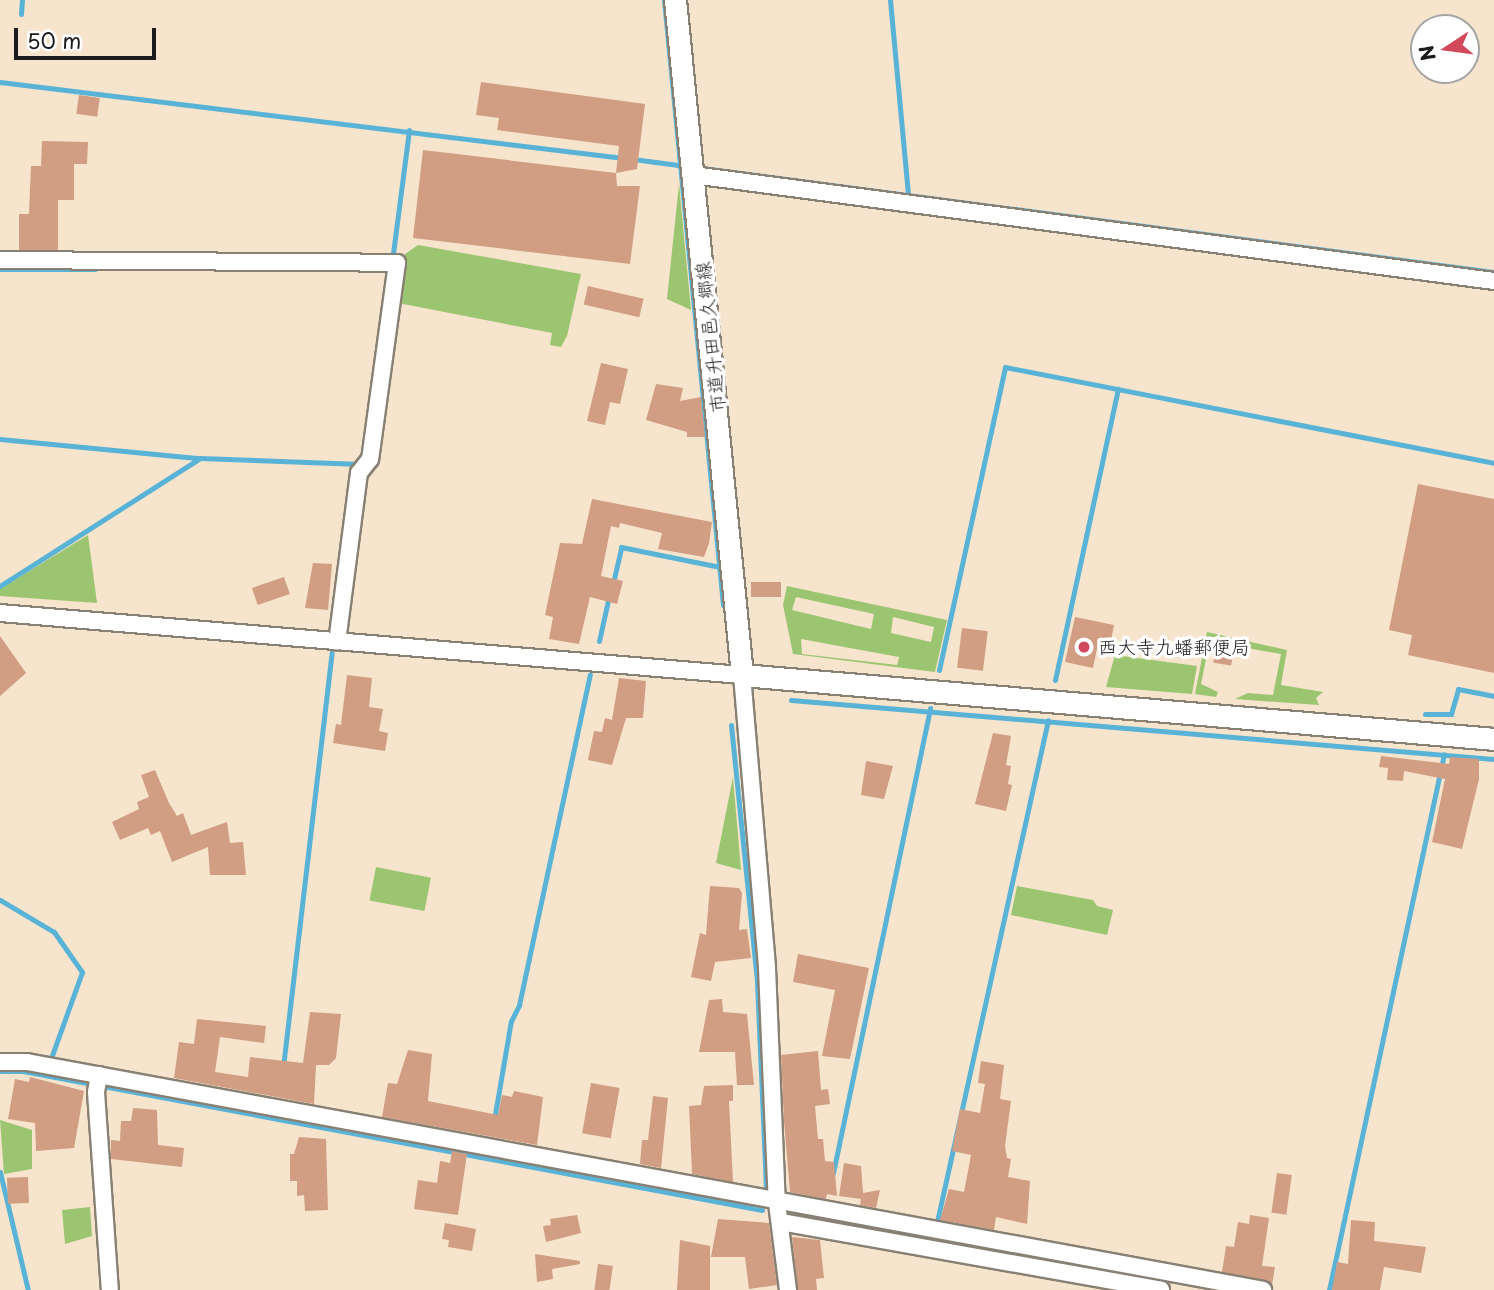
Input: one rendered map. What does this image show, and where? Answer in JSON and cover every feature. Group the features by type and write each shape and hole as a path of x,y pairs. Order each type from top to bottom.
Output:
{"street":[{"name":"市道升田邑久郷線","path":"675,0 743,675"},
{"path":"692,169 1494,281"},
{"path":"0,260 391,263 370,459 359,474 337,642"},
{"path":"0,613 1494,739"},
{"path":"743,675 767,968 777,1203 788,1290"},
{"path":"0,1062 97,1083 1263,1290"},
{"path":"97,1083 110,1290"},
{"path":"781,1222 1161,1290"}],"green space":[{"path":"679,184 691,310 667,299"},
{"path":"418,245 581,274 567,336 561,347 550,345 552,333 398,303 405,254"},
{"path":"88,535 97,603 0,596 0,589"},
{"path":"787,586 947,620 935,672 793,654 783,605","holes":["796,597 874,614 871,629 792,610","893,617 934,627 931,642 891,633","801,639 899,658 897,665 802,654"]},
{"path":"1207,632 1287,650 1281,685 1323,692 1316,698 1319,705 1235,699 1248,693 1273,695 1281,654 1214,642 1209,644 1201,684 1218,692 1216,697 1195,694"},
{"path":"1115,655 1197,666 1192,694 1106,687"},
{"path":"733,777 741,870 716,863"},
{"path":"376,867 431,878 424,911 370,900"},
{"path":"1017,886 1093,900 1097,906 1113,910 1107,935 1011,915"},
{"path":"0,1120 32,1130 32,1169 4,1174"},
{"path":"90,1207 92,1236 65,1244 62,1210"}],"building":[{"path":"481,82 645,104 637,169 616,173 619,146 497,130 499,118 476,115"},
{"path":"79,95 100,98 97,117 76,114"},
{"path":"42,141 88,142 87,164 74,164 74,200 58,200 58,250 19,250 19,214 29,214 31,166 41,166"},
{"path":"423,150 616,173 617,186 640,186 630,264 413,238"},
{"path":"588,286 644,299 639,317 584,305"},
{"path":"601,363 628,369 620,404 610,402 605,425 587,421"},
{"path":"656,384 683,388 680,401 701,397 705,437 687,437 687,432 646,420"},
{"path":"1418,484 1494,499 1494,673 1408,655 1412,635 1389,630"},
{"path":"592,499 712,522 709,543 704,557 658,549 662,533 620,523 619,528 611,526 601,576 623,581 617,604 590,597 579,644 549,639 553,617 545,615 560,543 582,544"},
{"path":"313,563 332,564 328,610 305,608"},
{"path":"284,577 290,594 258,605 252,588"},
{"path":"751,582 781,582 781,597 751,597"},
{"path":"1075,617 1114,625 1111,641 1099,639 1093,668 1065,662"},
{"path":"962,628 988,631 983,671 957,668"},
{"path":"0,636 26,673 0,696"},
{"path":"1216,646 1234,649 1231,666 1213,663"},
{"path":"347,675 372,678 369,707 383,709 379,731 388,733 385,751 333,743 336,724 341,725"},
{"path":"619,678 646,681 643,718 626,718 612,765 588,760 594,731 602,732 605,718 612,720"},
{"path":"993,733 1011,736 1006,765 1011,766 1008,784 1012,785 1006,811 975,804"},
{"path":"1381,756 1449,764 1450,757 1479,759 1479,779 1462,849 1432,842 1445,779 1404,771 1403,781 1387,780 1388,768 1379,767"},
{"path":"866,761 893,766 884,799 861,795"},
{"path":"155,770 169,803 177,816 183,813 191,835 227,822 230,843 243,842 246,875 210,875 208,847 172,862 160,831 151,835 148,828 120,840 112,822 139,809 137,802 149,797 141,775"},
{"path":"710,886 739,888 742,893 739,930 747,929 751,958 715,962 711,981 691,977 700,933 706,935"},
{"path":"798,954 869,968 850,1059 822,1056 835,990 793,982"},
{"path":"722,999 723,1012 747,1014 754,1085 737,1085 735,1052 699,1052 709,1000"},
{"path":"310,1012 341,1014 336,1058 329,1065 316,1065 314,1104 174,1078 179,1042 194,1044 197,1019 266,1026 264,1043 220,1037 215,1072 248,1077 250,1057 303,1063"},
{"path":"408,1050 432,1054 428,1101 498,1115 502,1095 512,1097 514,1091 543,1097 537,1145 382,1117 388,1083 397,1084"},
{"path":"818,1051 821,1090 828,1089 830,1104 815,1106 818,1139 823,1139 825,1161 834,1162 837,1196 827,1194 826,1199 790,1192 784,1121 781,1055"},
{"path":"981,1061 1004,1065 1000,1099 1011,1101 1005,1146 1007,1158 1011,1159 1008,1177 1030,1181 1027,1224 996,1217 994,1230 940,1220 949,1189 964,1192 971,1155 952,1151 960,1109 980,1113 985,1084 978,1083"},
{"path":"30,1077 84,1091 74,1148 36,1151 35,1123 8,1119 15,1079 29,1082"},
{"path":"591,1083 620,1088 611,1138 582,1133"},
{"path":"733,1085 733,1101 729,1101 733,1182 692,1174 689,1106 701,1105 704,1086"},
{"path":"653,1096 668,1098 661,1168 640,1164 642,1140 648,1140"},
{"path":"133,1108 157,1110 158,1145 184,1148 182,1167 111,1159 111,1140 120,1141 121,1121 131,1121"},
{"path":"299,1137 326,1139 328,1210 305,1211 304,1195 297,1196 297,1181 290,1181 290,1154 294,1154"},
{"path":"452,1151 467,1154 458,1215 414,1209 418,1180 437,1183 440,1161 450,1163"},
{"path":"844,1163 861,1166 863,1193 880,1190 876,1208 860,1205 861,1199 839,1196"},
{"path":"1277,1173 1292,1175 1286,1215 1271,1213"},
{"path":"28,1177 29,1203 8,1204 7,1178"},
{"path":"577,1215 581,1233 546,1242 543,1226 551,1225 550,1219"},
{"path":"1250,1215 1269,1218 1262,1266 1275,1267 1272,1285 1222,1272 1226,1246 1234,1247 1238,1222 1249,1224"},
{"path":"718,1219 769,1223 777,1285 749,1289 745,1257 711,1257"},
{"path":"1351,1220 1375,1222 1374,1241 1426,1247 1421,1273 1384,1267 1380,1290 1332,1290 1337,1262 1348,1264"},
{"path":"445,1223 476,1229 472,1251 448,1247 449,1240 442,1239"},
{"path":"792,1237 820,1240 824,1278 816,1279 817,1290 798,1290"},
{"path":"680,1240 710,1246 710,1290 677,1290"},
{"path":"535,1254 580,1261 580,1264 552,1269 553,1279 537,1282"},
{"path":"598,1264 613,1266 609,1290 594,1290"}],"waterway":[{"path":"21,14 22,0"},
{"path":"664,0 723,605"},
{"path":"890,0 908,195"},
{"path":"0,82 623,158"},
{"path":"392,261 409,130"},
{"path":"633,159 686,166"},
{"path":"695,167 1494,272"},
{"path":"0,269 95,269"},
{"path":"939,670 1005,367 1494,463"},
{"path":"1055,680 1118,389"},
{"path":"0,439 199,458"},
{"path":"0,586 200,458 361,464"},
{"path":"613,583 621,547 720,567"},
{"path":"599,641 609,596"},
{"path":"283,1067 332,653"},
{"path":"494,1120 511,1021 519,1005 590,675"},
{"path":"1425,714 1451,714 1458,689 1494,696"},
{"path":"791,700 1494,759"},
{"path":"833,1173 930,708"},
{"path":"936,1226 1048,720"},
{"path":"731,725 757,982 766,1189"},
{"path":"1329,1290 1444,754"},
{"path":"0,900 54,932 82,972 51,1058"},
{"path":"0,1071 23,1071 762,1210"},
{"path":"0,1172 28,1290"},
{"path":"795,1214 1161,1279"}],"place":[{"name":"西大寺九蟠郵便局","path":"1084,647"}]}
